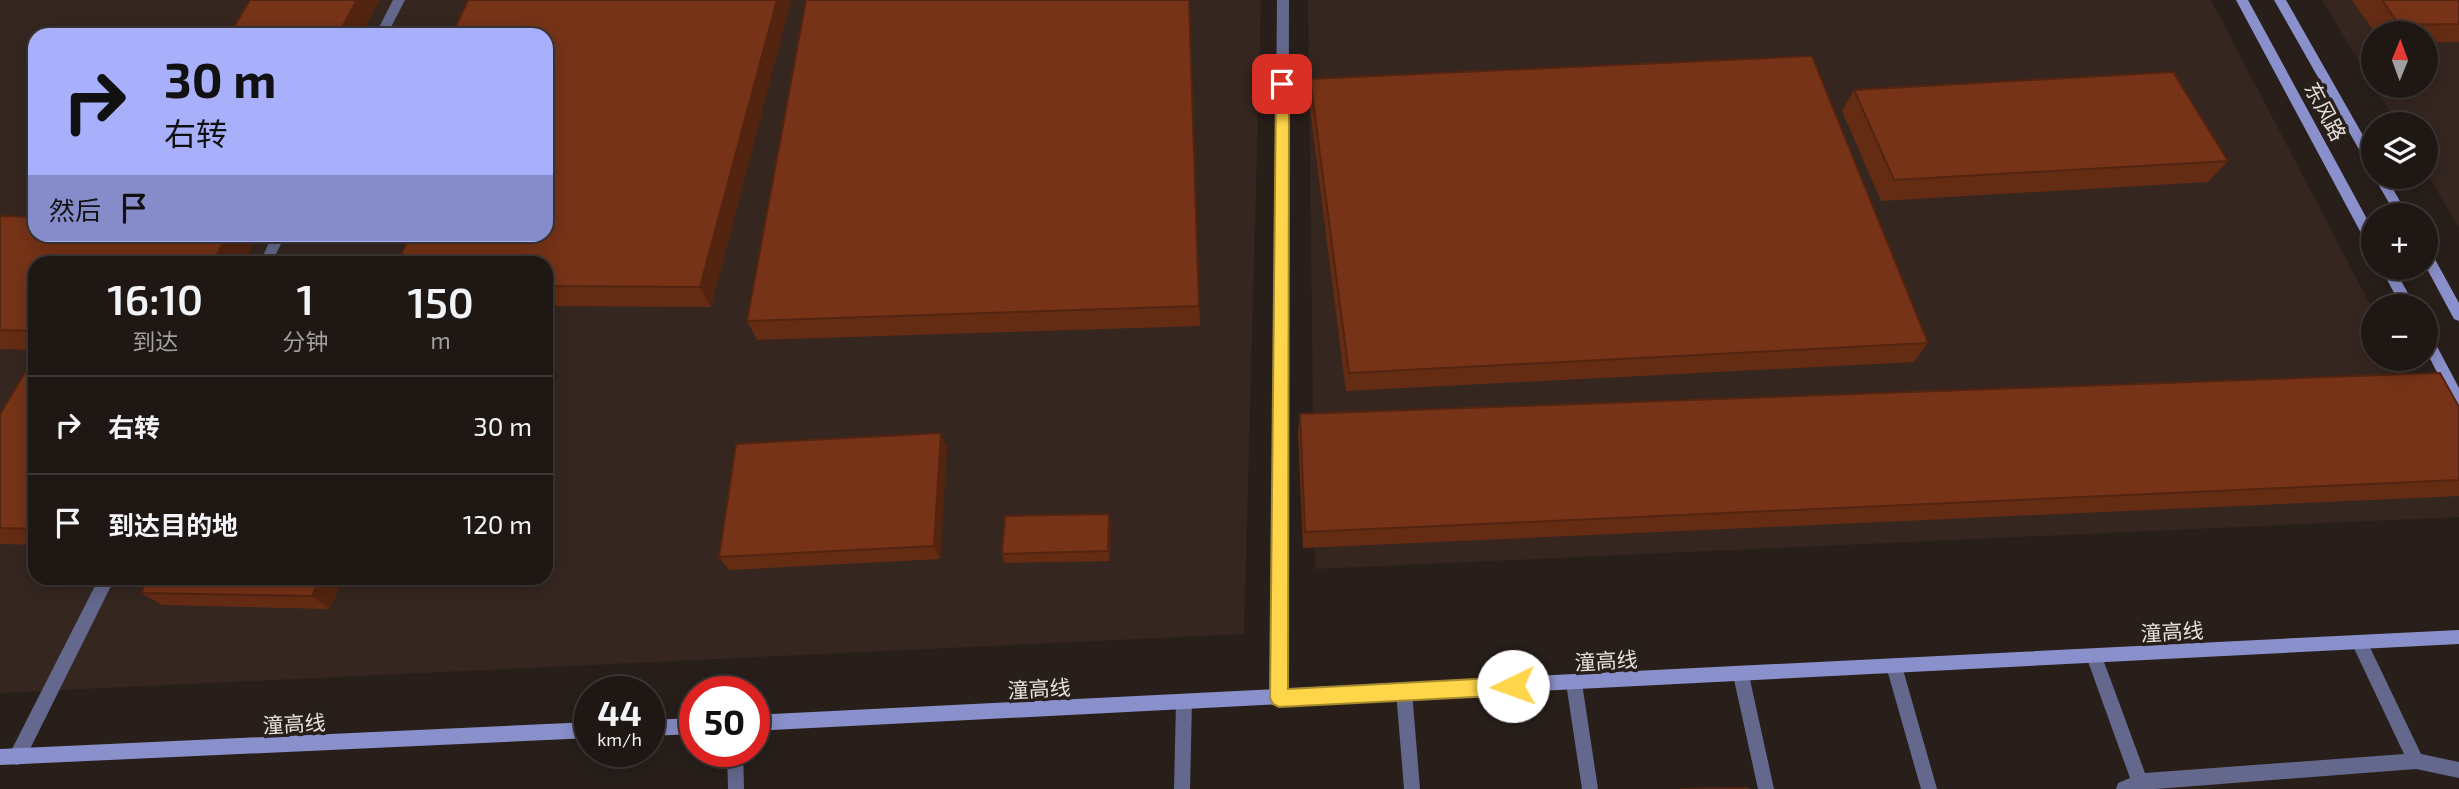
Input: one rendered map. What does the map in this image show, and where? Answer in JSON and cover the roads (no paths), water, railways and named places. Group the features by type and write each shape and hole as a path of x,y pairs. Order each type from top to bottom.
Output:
{"main road":[{"name":"东风路","path":"2242,0 2361,220"},
{"name":"东风路","path":"2280,0 2361,143"},
{"path":"2438,277 2459,315"},
{"path":"2438,362 2459,401"},
{"name":"潼高线","path":"770,722 2459,637"},
{"name":"潼高线","path":"8,757 574,731"}],"street":[{"path":"385,28 399,0"},
{"path":"1279,698 1283,0"},
{"path":"8,757 103,585"},
{"path":"2359,642 2416,761"},
{"path":"2094,656 2140,782"},
{"path":"1894,666 1929,789"},
{"path":"1741,675 1766,789"},
{"path":"1574,683 1590,789"},
{"path":"1404,691 1412,789"},
{"path":"1182,789 1184,702"},
{"path":"2124,789 2140,782 2416,761 2459,771"},
{"path":"735,767 736,789"}]}
